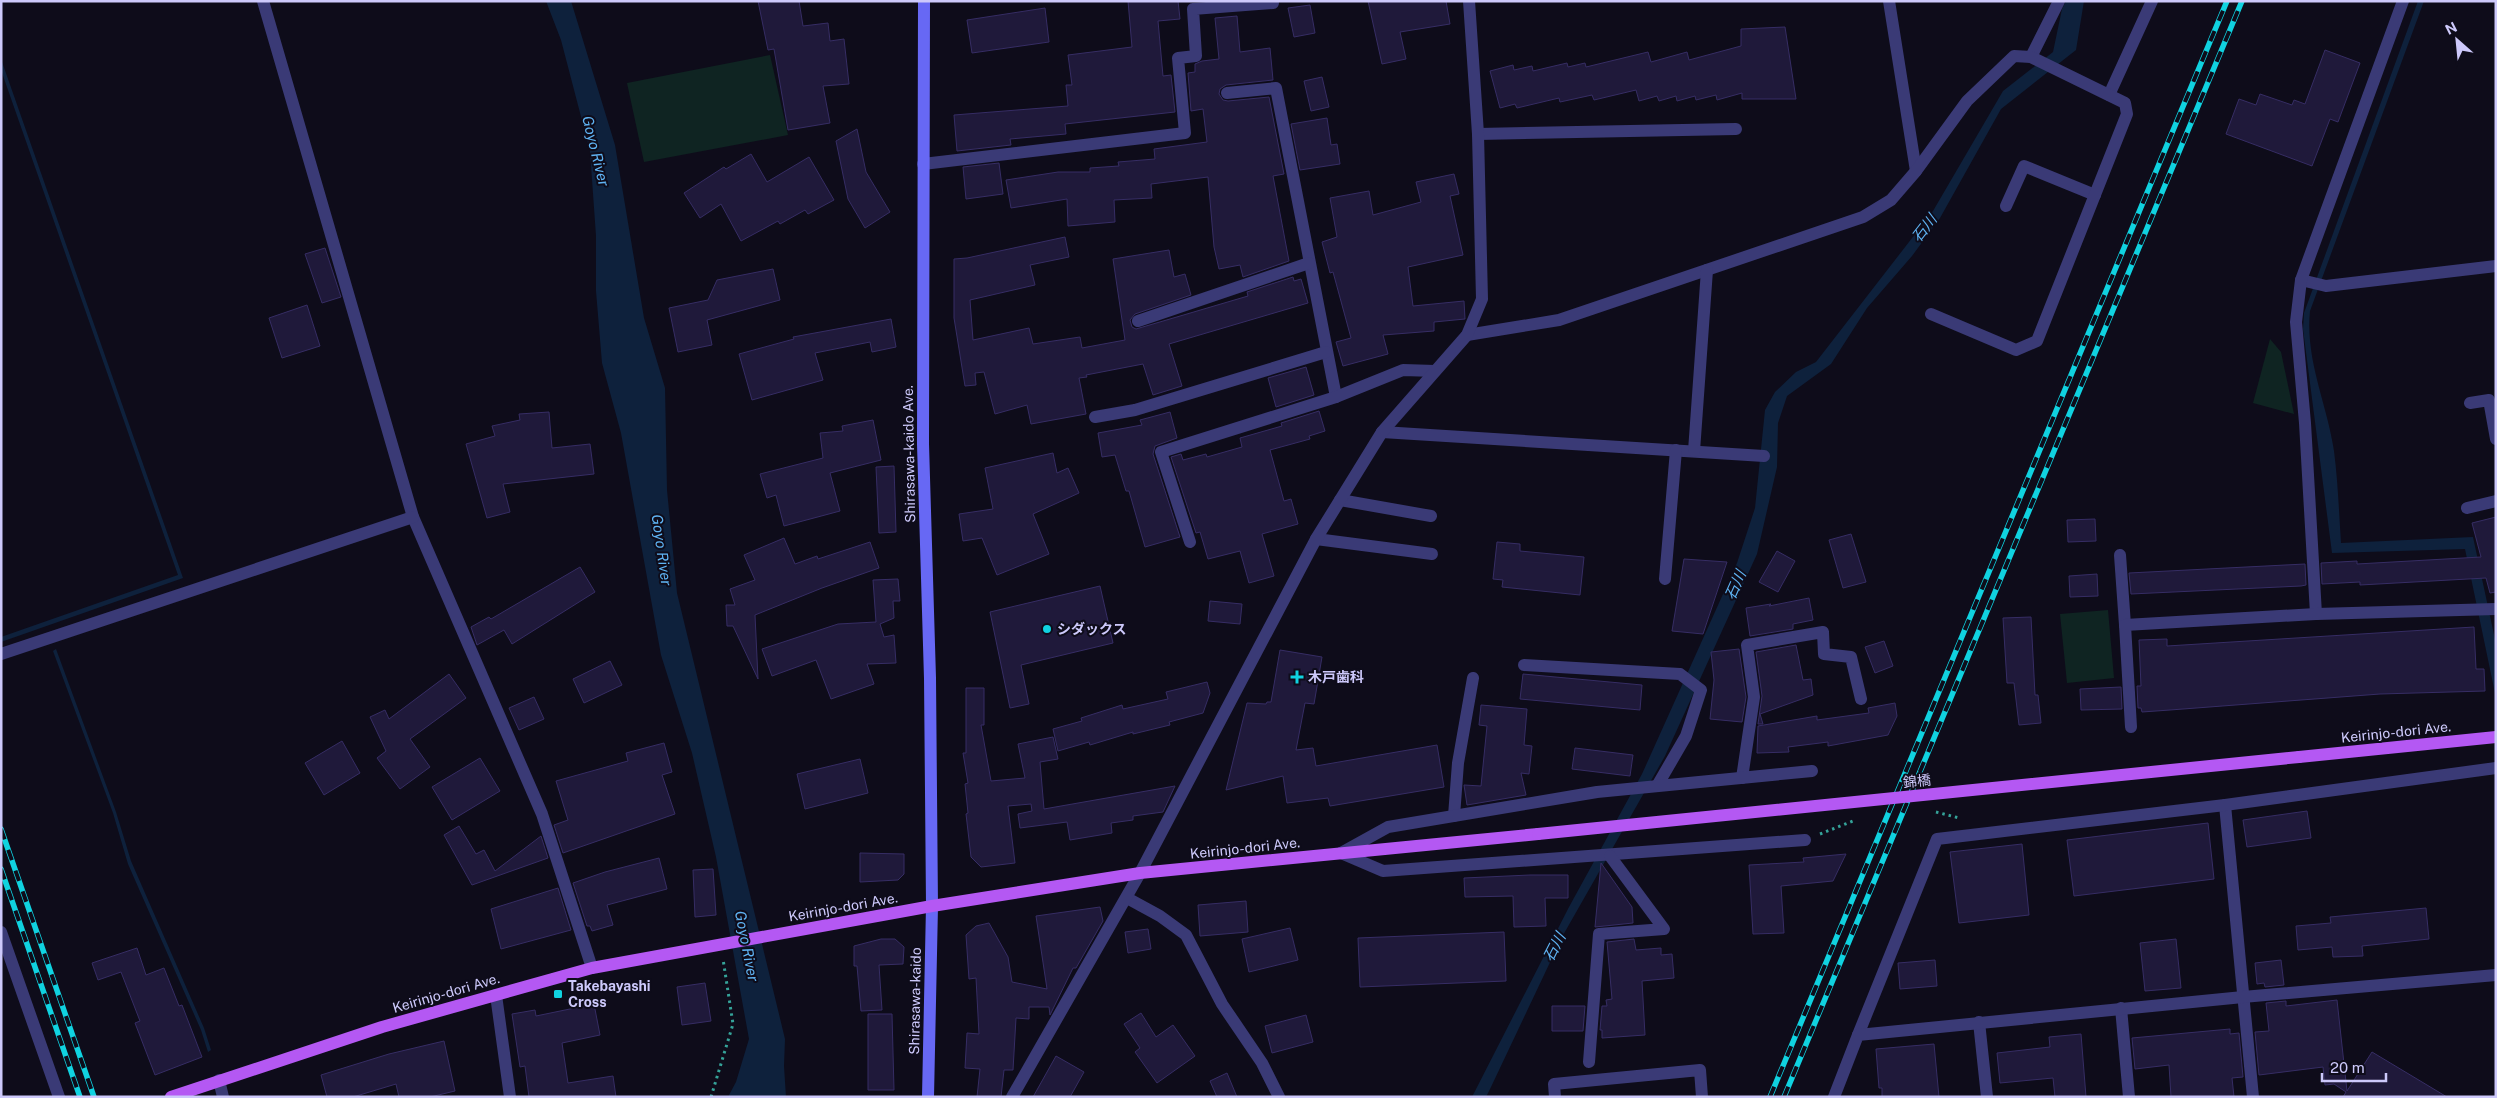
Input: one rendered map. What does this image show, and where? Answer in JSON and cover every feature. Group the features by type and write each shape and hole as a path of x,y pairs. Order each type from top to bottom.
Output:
{"main road":[{"name":"Shirasawa-kaido Ave.","path":"924,1 923,434 930,678 932,906"},
{"name":"Keirinjo-dori Ave.","path":"2299,757 2496,737"},
{"name":"錦橋","path":"1538,834 2299,757"},
{"name":"Keirinjo-dori Ave.","path":"171,1097 382,1027 592,968 932,906 1140,873 1538,834"},
{"name":"Shirasawa-kaido","path":"928,1097 932,906"}],"street":[{"path":"263,1 413,517 542,814 592,968"},
{"path":"1012,1097 1127,898 1316,539 1382,432 1467,334 1482,299 1478,134 1469,1"},
{"path":"1889,1 1916,171"},
{"path":"2031,58 2059,1"},
{"path":"2109,95 2152,1"},
{"path":"2316,614 2305,423 2296,322 2301,280 2403,1"},
{"path":"923,164 1185,133 1178,58 1196,56 1193,9 1273,2"},
{"path":"1467,334 1559,320 1863,217 1891,200 1916,171 1968,101 2014,56 2031,58 2125,102 2127,114 2037,341 2016,350 1931,314"},
{"path":"1227,93 1276,88 1336,398"},
{"path":"1478,134 1736,129"},
{"path":"2006,206 2024,166 2095,195"},
{"path":"1138,321 1309,263"},
{"path":"2301,280 2326,286 2496,266"},
{"path":"1694,451 1707,270"},
{"path":"1095,416 1135,410 1326,352"},
{"path":"1190,542 1161,452 1336,398 1403,370 1436,371"},
{"path":"2470,403 2489,400 2496,439"},
{"path":"1382,432 1764,456"},
{"path":"1665,578 1676,450"},
{"path":"1340,500 1431,516"},
{"path":"2467,508 2496,501"},
{"path":"1,654 413,517"},
{"path":"1316,539 1432,554"},
{"path":"2120,555 2132,727"},
{"path":"2125,625 2316,614 2496,608"},
{"path":"1742,778 1754,697 1747,645 1823,632 1824,654 1851,656 1860,699"},
{"path":"1524,665 1680,674 1701,690 1686,736 1657,786"},
{"path":"1454,816 1458,763 1472,678"},
{"path":"1834,1097 1937,839 2225,805 2496,768"},
{"path":"1341,854 1388,828 1454,816 1597,792 1812,771"},
{"path":"2225,805 2253,1097"},
{"path":"1341,854 1383,871 1610,856 1805,840"},
{"path":"1589,1062 1599,934 1664,929 1610,856"},
{"path":"1127,898 1160,916 1186,935 1222,1004 1262,1063 1279,1097"},
{"path":"1,932 59,1097"},
{"path":"1858,1035 2121,1008 2496,976"},
{"path":"496,995 510,1097"},
{"path":"2121,1008 2129,1097"},
{"path":"1979,1022 1987,1097"},
{"path":"1555,1097 1554,1084 1700,1070 1702,1097"},
{"path":"219,1080 223,1097"}],"path":[{"path":"1935,812 1968,820"},
{"path":"1805,840 1857,819"},
{"path":"711,1097 733,1024 721,944"}],"green space":[{"path":"770,55 788,135 644,162 627,83"},
{"path":"2270,339 2281,352 2294,414 2253,403"},
{"path":"2108,610 2114,678 2067,683 2060,614"}],"water":[{"name":"Goyo River","path":"546,1 571,1 615,145 644,318 665,388 667,490 677,593 785,1039 786,1097 728,1097 736,1082 749,1039 716,857 692,753 661,655 621,433 602,363 596,291 596,236 590,151 561,40"},
{"name":"石川","path":"2066,1 2084,1 2076,50 2001,109 1940,218 1912,256 1867,308 1831,364 1787,396 1778,423 1777,467 1757,554 1665,756 1562,937 1486,1097 1472,1097 1569,907 1642,774 1737,563 1755,508 1765,410 1775,392 1796,372 1816,362 1933,211 2003,91 2053,52 2062,9"},
{"path":"2418,1 2424,1 2310,311 2311,347 2334,451 2341,543 2473,537 2496,644 2496,698 2465,549 2332,553 2303,329 2304,313"},
{"path":"1,59 183,578 1,642 1,637 178,575 1,70"},
{"path":"56,649 116,812 131,861 204,1028 211,1050 208,1052 201,1030 128,864 113,813 53,651"}],"building":[{"path":"758,1 799,1 803,26 828,23 830,41 844,39 849,84 823,86 830,123 788,130 774,49 768,50"},
{"path":"1128,1 1178,1 1180,19 1158,21 1163,76 1171,75 1175,112 1065,124 1066,134 1010,139 1011,145 957,151 954,115 1068,106 1066,85 1072,85 1068,55 1132,47"},
{"path":"1368,1 1446,1 1450,24 1400,32 1406,59 1382,64"},
{"path":"1310,5 1315,33 1294,37 1288,8"},
{"path":"1045,8 1049,42 972,53 967,20"},
{"path":"1237,16 1240,52 1270,48 1273,80 1226,85 1220,89 1219,94 1223,100 1228,101 1269,97 1284,174 1273,176 1289,261 1243,277 1240,265 1219,269 1214,247 1208,177 1151,184 1152,198 1114,200 1115,222 1068,226 1067,199 1011,208 1006,180 1058,172 1090,172 1090,168 1119,166 1118,162 1155,159 1154,149 1207,142 1203,109 1191,111 1188,73 1195,72 1195,64 1202,61 1219,59 1215,18"},
{"path":"1785,27 1796,99 1742,99 1742,93 1717,100 1716,95 1696,100 1695,96 1677,101 1676,96 1659,101 1657,96 1639,101 1636,90 1594,100 1592,95 1560,102 1559,98 1517,108 1515,104 1500,108 1490,71 1513,65 1514,70 1532,66 1533,71 1567,63 1568,67 1585,63 1586,67 1648,52 1651,62 1687,52 1689,60 1741,46 1741,29"},
{"path":"2325,50 2360,63 2338,122 2330,119 2312,166 2226,134 2239,99 2256,105 2260,94 2292,105 2294,100 2305,104"},
{"path":"1322,77 1329,107 1311,111 1304,81"},
{"path":"1327,118 1331,145 1337,144 1340,164 1300,170 1291,124"},
{"path":"857,129 866,172 890,212 865,228 848,199 836,141"},
{"path":"751,154 767,182 809,157 834,200 808,214 805,210 780,224 778,221 741,241 721,204 700,218 684,193 724,167 726,169"},
{"path":"999,163 1003,194 966,199 963,167"},
{"path":"1454,174 1459,194 1450,196 1463,255 1408,267 1413,306 1464,301 1465,319 1434,322 1434,331 1383,335 1388,354 1343,366 1336,342 1351,338 1333,272 1330,273 1322,242 1337,237 1330,198 1369,191 1373,215 1421,202 1416,182"},
{"path":"1065,237 1069,257 1030,265 1035,285 970,300 973,340 1029,328 1033,344 1080,337 1082,348 1125,340 1113,259 1169,250 1174,277 1185,274 1191,295 1135,314 1130,320 1132,327 1136,329 1248,296 1247,292 1293,277 1294,281 1301,279 1308,303 1169,344 1182,386 1153,395 1143,364 1079,378 1086,414 1031,424 1027,405 995,414 984,372 975,373 976,385 965,386 954,318 954,259 967,258"},
{"path":"325,248 341,297 322,303 305,254"},
{"path":"773,269 780,300 707,320 712,345 678,352 669,308 708,300 717,280"},
{"path":"307,305 320,346 282,358 269,318"},
{"path":"891,319 896,347 872,352 870,342 815,353 823,380 752,400 739,354 794,339 793,337"},
{"path":"1306,367 1314,395 1276,407 1268,378"},
{"path":"1319,411 1325,431 1309,436 1310,439 1270,450 1284,501 1291,499 1298,524 1262,534 1274,576 1249,583 1240,551 1208,559 1200,532 1196,533 1171,457 1181,454 1183,460 1206,454 1207,457 1242,447 1240,438 1282,426 1281,423"},
{"path":"549,412 552,448 590,444 594,474 503,484 510,512 487,518 466,444 495,436 492,426 520,420 519,414"},
{"path":"1170,412 1177,438 1155,446 1153,454 1180,537 1145,547 1129,491 1126,491 1115,455 1102,457 1098,433 1142,425 1140,420"},
{"path":"873,420 881,460 830,473 840,511 784,526 776,495 767,498 760,474 823,458 820,433 843,431 842,426"},
{"path":"1053,453 1057,473 1068,468 1079,493 1033,514 1049,554 997,575 982,538 963,541 959,514 993,509 985,468"},
{"path":"894,466 896,532 879,533 876,467"},
{"path":"2496,517 2496,592 2490,593 2486,578 2360,585 2360,582 2322,584 2321,563 2357,561 2357,564 2481,557 2472,523"},
{"path":"2095,519 2096,541 2068,542 2067,520"},
{"path":"1851,534 1866,582 1843,588 1829,540"},
{"path":"784,538 795,564 817,556 818,559 870,542 879,568 822,588 755,615 758,679 733,626 727,626 726,605 735,605 730,589 755,580 744,555"},
{"path":"1497,542 1520,544 1520,551 1584,557 1580,595 1502,587 1503,580 1493,579"},
{"path":"1777,551 1795,561 1778,592 1759,582"},
{"path":"1684,559 1727,562 1703,634 1672,631"},
{"path":"2305,564 2306,585 2301,586 2131,594 2129,573"},
{"path":"580,567 595,592 512,644 504,630 477,645 471,627 489,617 491,619"},
{"path":"2097,574 2098,596 2070,597 2069,576"},
{"path":"898,579 900,601 893,601 894,618 880,624 884,637 894,635 896,663 867,664 874,684 831,699 816,660 772,676 762,649 838,624 876,622 873,580"},
{"name":"シダックス","path":"1100,586 1113,643 1021,665 1029,704 1010,708 990,612"},
{"path":"1809,598 1813,620 1793,624 1793,629 1750,636 1746,608 1771,604 1769,606"},
{"path":"1210,601 1242,604 1240,624 1208,621"},
{"path":"2031,617 2035,695 2038,695 2041,723 2019,725 2014,683 2007,683 2003,618"},
{"path":"2474,627 2476,669 2484,669 2485,691 2380,694 2142,712 2141,708 2138,708 2137,686 2141,686 2139,640 2167,639 2167,646"},
{"path":"1884,641 1893,666 1875,673 1865,647"},
{"path":"1796,645 1803,680 1811,679 1813,695 1760,714 1763,724 1758,724 1762,696 1756,652"},
{"path":"1739,649 1746,697 1742,722 1710,719 1714,680 1711,652"},
{"path":"1280,650 1322,657 1314,704 1305,703 1296,750 1313,748 1316,766 1437,745 1444,787 1330,806 1328,798 1287,803 1283,776 1226,790 1247,703 1266,704 1271,702"},
{"path":"610,661 622,685 584,703 573,679"},
{"path":"449,674 466,698 410,739 430,767 400,789 377,758 386,751 370,717 385,710 389,719"},
{"path":"1523,674 1642,685 1640,710 1520,699"},
{"path":"1207,682 1210,693 1203,713 1169,722 1170,725 1133,734 1133,732 1090,745 1089,742 1058,751 1053,729 1082,721 1081,718 1122,705 1123,709 1168,699 1166,692"},
{"path":"2121,687 2122,709 2081,710 2080,689"},
{"path":"966,688 984,688 984,725 981,725 991,781 1025,778 1018,744 1053,737 1058,759 1040,762 1044,809 1175,786 1163,812 1133,816 1133,820 1111,823 1112,833 1070,840 1067,822 1020,828 1018,814 1032,811 1031,804 1008,806 1015,863 981,867 971,857 966,814 968,813 965,784 968,783 963,753 966,753"},
{"path":"534,697 544,719 519,730 509,708"},
{"path":"1895,703 1897,716 1888,735 1828,746 1828,742 1788,747 1789,752 1757,753 1758,726 1817,716 1817,720 1869,713 1868,708"},
{"path":"1481,705 1527,709 1524,745 1532,746 1529,774 1521,773 1526,795 1467,805 1464,785 1481,786 1487,726 1479,725"},
{"path":"342,741 360,773 324,795 305,763"},
{"path":"664,743 672,772 662,775 675,814 563,853 554,825 568,820 556,781 628,761 626,753"},
{"path":"1575,748 1633,755 1630,776 1572,769"},
{"path":"480,758 500,791 452,820 432,787"},
{"path":"860,759 868,793 805,809 797,774"},
{"path":"2307,811 2311,838 2247,847 2243,820"},
{"path":"2208,823 2214,879 2074,896 2067,840"},
{"path":"459,826 476,854 484,850 495,871 541,836 548,858 472,885 444,835"},
{"path":"2022,844 2029,915 1959,923 1950,852"},
{"path":"860,853 904,854 904,874 898,880 860,882"},
{"path":"1846,854 1833,881 1781,886 1784,933 1753,934 1749,865 1804,862 1803,858"},
{"path":"659,858 667,889 607,905 613,925 592,931 590,926 587,926 573,883 605,872"},
{"path":"1601,863 1632,907 1633,923 1595,927"},
{"path":"713,869 716,915 695,917 693,870"},
{"path":"1568,875 1568,898 1545,898 1546,926 1514,927 1513,896 1465,897 1464,878"},
{"path":"558,888 571,930 501,949 491,909"},
{"path":"1246,901 1248,932 1200,936 1198,905"},
{"path":"1100,907 1103,921 1076,968 1073,968 1050,1015 1049,1007 1029,1007 1029,1019 1016,1018 1013,1070 1004,1070 1001,1097 977,1097 980,1069 965,1068 967,1033 979,1034 976,978 969,979 966,935 976,926 989,923 1008,957 1012,982 1047,989 1036,916"},
{"path":"2426,908 2429,939 2362,946 2363,956 2333,957 2332,947 2298,950 2296,926 2331,923 2330,917"},
{"path":"1290,928 1298,960 1249,972 1242,939"},
{"path":"1148,929 1151,949 1128,953 1125,932"},
{"path":"1504,932 1506,981 1360,987 1358,938"},
{"path":"881,939 895,939 904,947 903,964 879,965 882,1010 861,1011 857,966 854,966 854,946"},
{"path":"1634,939 1636,950 1661,948 1661,955 1672,954 1674,978 1642,981 1645,1035 1602,1038 1602,1030 1600,1030 1602,1006 1607,1006 1606,1000 1612,999 1607,942"},
{"path":"2176,939 2181,988 2145,991 2140,943"},
{"path":"137,948 146,975 164,968 179,1006 182,1005 202,1057 155,1075 135,1023 140,1021 121,972 98,980 92,963"},
{"path":"1935,960 1937,986 1900,989 1898,963"},
{"path":"2281,960 2284,985 2265,987 2264,983 2257,984 2255,963"},
{"path":"705,983 711,1021 682,1025 677,987"},
{"path":"2337,1000 2347,1091 2372,1052 2447,1097 2343,1097 2346,1092 2334,1084 2325,1085 2323,1067 2259,1075 2255,1032 2269,1031 2266,1003 2286,1001 2286,1006"},
{"path":"594,1004 600,1035 562,1043 568,1083 613,1076 616,1097 529,1097 525,1066 520,1067 512,1014 535,1010 536,1016"},
{"path":"1552,1006 1585,1006 1583,1031 1552,1031"},
{"path":"1141,1013 1156,1037 1173,1025 1195,1056 1157,1083 1135,1052 1140,1048 1124,1024"},
{"path":"868,1014 892,1014 894,1090 868,1090"},
{"path":"1306,1015 1313,1042 1272,1053 1265,1026"},
{"path":"2230,1029 2230,1034 2239,1033 2243,1077 2232,1078 2234,1097 2171,1097 2169,1065 2135,1069 2132,1038"},
{"path":"2081,1034 2086,1097 2055,1097 2053,1078 2000,1083 1997,1053 2050,1047 2049,1037"},
{"path":"444,1041 455,1091 430,1097 399,1097 396,1084 353,1097 327,1097 321,1075 389,1054"},
{"path":"1934,1044 1939,1097 1882,1097 1882,1088 1879,1088 1876,1049"},
{"path":"1056,1056 1084,1072 1070,1097 1033,1097"},
{"path":"1227,1073 1237,1097 1217,1097 1210,1081"}],"railway":[{"path":"1770,1097 2227,1"},
{"path":"1784,1097 2242,1"},
{"path":"1,829 94,1097"},
{"path":"1,869 80,1097"}],"place":[{"name":"シダックス","path":"1047,629"},
{"name":"木戸歯科","path":"1297,677"},
{"name":"Takebayashi Cross","path":"558,994"}]}
